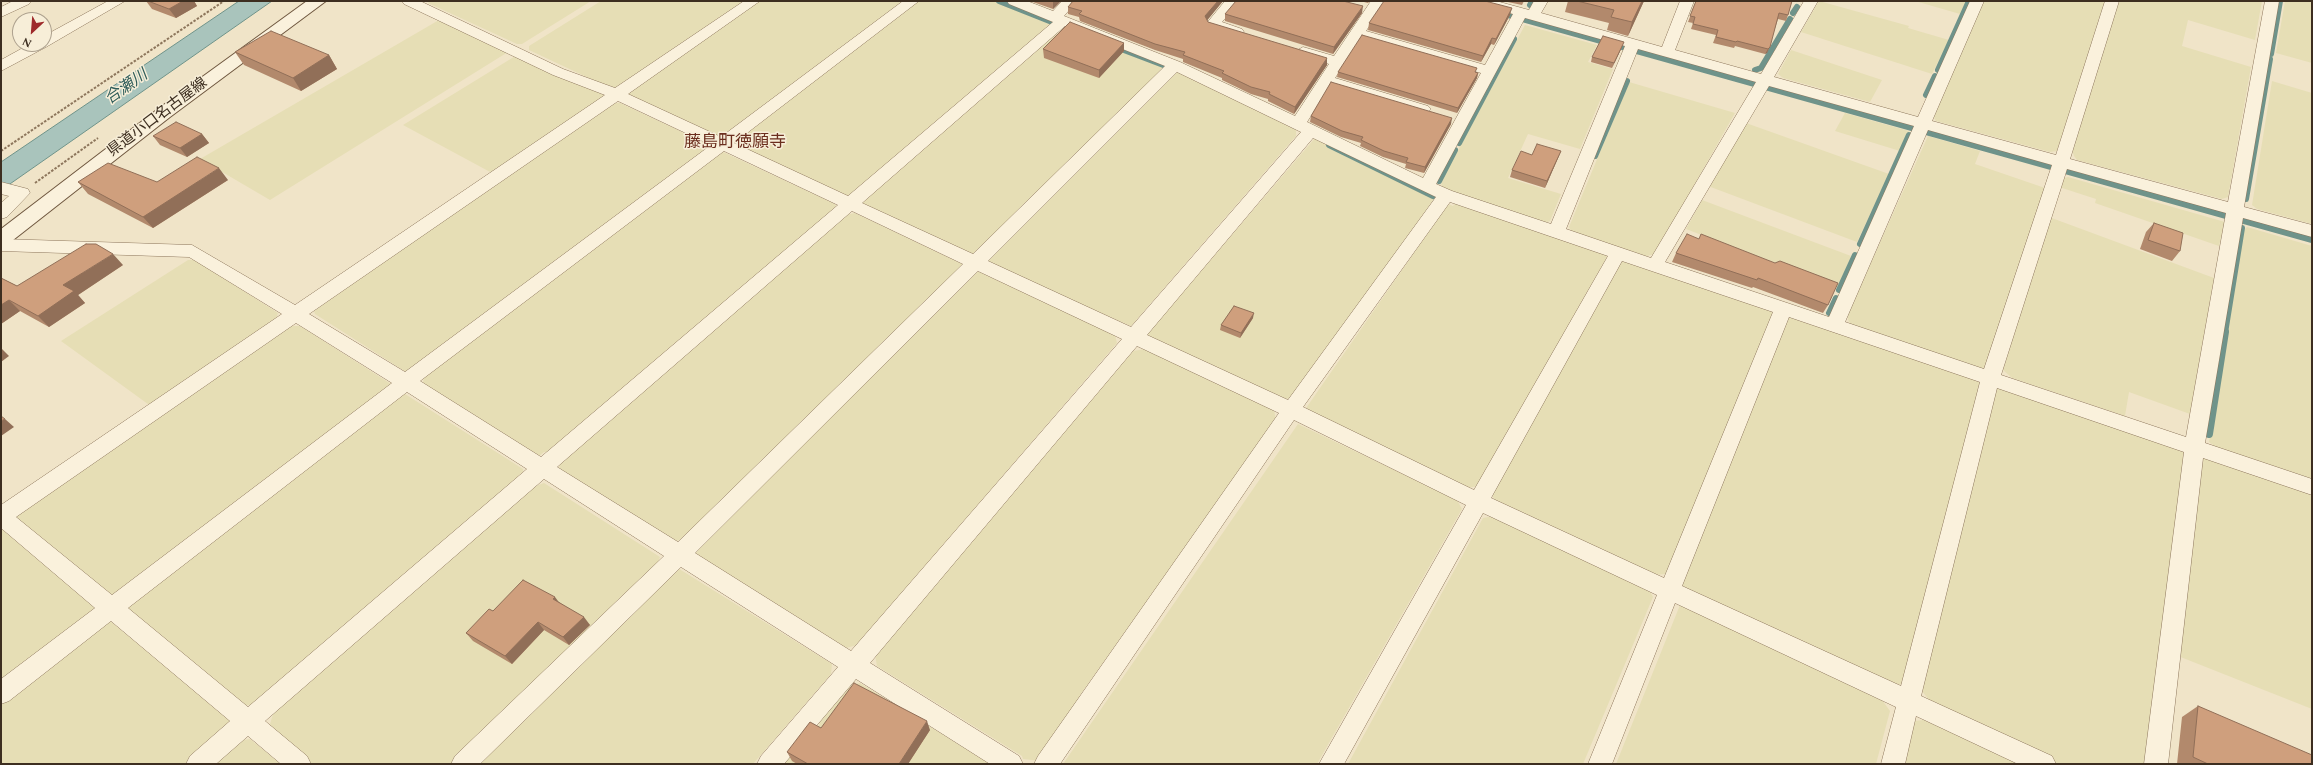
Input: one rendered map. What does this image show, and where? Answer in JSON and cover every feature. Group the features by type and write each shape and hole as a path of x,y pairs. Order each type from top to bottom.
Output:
{"main road":[{"name":"県道小口名古屋線","path":"1,239 164,113 318,1"}],"street":[{"path":"1,13 24,1"},
{"path":"52,38 118,1"},
{"path":"409,1 558,72 616,94 1132,337 1291,410 1478,502 1671,590 2044,764"},
{"path":"299,764 1,516 753,1"},
{"path":"1,692 112,609 406,382 720,144 912,1"},
{"path":"1014,1 1175,65 1446,195 2312,487"},
{"path":"198,764 848,204 1060,18 1070,1"},
{"path":"1233,1 1213,24 1250,36"},
{"path":"1480,1 1523,16 1631,48 1667,53 1762,84 2060,167 2234,215 2312,231"},
{"path":"1427,186 1490,71 1523,16 1540,1"},
{"path":"1667,53 1687,1"},
{"path":"1655,265 1812,1"},
{"path":"1834,326 1977,1"},
{"path":"1893,764 1983,401 2060,167 2112,1"},
{"path":"2156,764 2194,447 2272,1"},
{"path":"769,764 855,666 1132,337 1304,126 1326,80 1358,33 1370,6"},
{"path":"1358,33 1490,71"},
{"path":"1287,46 1338,62"},
{"path":"1556,232 1631,48"},
{"path":"1,66 26,52"},
{"path":"463,764 679,555 1175,65"},
{"path":"1326,80 1462,121"},
{"path":"1,213 22,193 9,190"},
{"path":"1046,764 1291,410 1446,195"},
{"path":"1,246 192,251 296,313 541,469 1011,764"},
{"path":"1331,764 1618,253"},
{"path":"1600,764 1783,308"}],"path":[{"path":"1,151 224,1"}],"shaded area":[{"path":"430,1 591,1 522,44 517,44 428,3"},
{"path":"601,1 746,1 618,88 610,88 529,50 529,46"},
{"path":"760,1 906,1 725,138 717,138 628,96 630,90"},
{"path":"916,1 1003,1 1054,20 1052,24 853,195 842,197 732,145"},
{"path":"1819,1 1909,26 1908,28 1949,40 1932,74 1801,32"},
{"path":"1915,1 1966,1 1960,14"},
{"path":"1984,1 2106,1 2057,151 2050,152 1936,121 1933,116"},
{"path":"2118,1 2262,1 2255,40 2188,20 2182,46 2251,67 2228,197 2222,199 2077,160 2074,156 2072,150"},
{"path":"2285,1 2312,1 2312,63 2276,53"},
{"path":"439,20 508,52 270,200 200,159"},
{"path":"1525,25 1597,45 1588,62 1613,69 1580,149 1528,134 1508,178 1561,194 1550,221 1544,223 1442,188 1441,182"},
{"path":"1067,26 1167,65 974,255 862,203 1031,54"},
{"path":"1791,50 1882,80 1870,102 1783,78 1778,74"},
{"path":"517,55 604,94 603,97 492,173 403,125"},
{"path":"1177,70 1296,129 1296,136 1131,326 986,264 985,259"},
{"path":"2272,81 2312,93 2312,224 2257,209 2252,205"},
{"path":"1629,82 1735,113 1655,254 1643,257 1572,233 1569,227"},
{"path":"611,103 620,103 708,144 709,149 406,372 315,314 314,311"},
{"path":"1845,113 1909,131 1900,151 1835,131"},
{"path":"1746,123 1889,174 1857,242 1708,186"},
{"path":"1928,136 1980,151 1975,164 2045,188 1990,365 1984,368 1978,368 1852,327 1847,316"},
{"path":"1315,138 1434,194 1431,198 1434,199 1294,397 1281,400 1149,339 1148,333"},
{"path":"721,151 835,204 836,207 550,452 544,452 539,456 423,383 424,376"},
{"path":"2068,177 2225,222 2219,246 2095,203 2096,199 2059,187 2061,179"},
{"path":"1702,200 1851,256 1838,287 1686,229"},
{"path":"1456,202 1605,253 1607,257 1478,486 1467,488 1304,411 1448,204 1453,206"},
{"path":"855,213 962,264 962,269 687,539 675,541 559,469 560,462 845,215"},
{"path":"2049,217 2214,278 2190,414 2129,392 2125,416 2012,378 2003,370"},
{"path":"2247,227 2312,246 2312,479 2217,448 2209,442 2244,230"},
{"path":"188,260 195,260 278,313 276,319 152,407 61,341"},
{"path":"1624,260 1773,310 1775,316 1666,574 1654,575 1495,501 1491,492 1618,263"},
{"path":"977,271 1115,335 1117,343 857,645 846,648 694,553"},
{"path":"1789,315 1978,379 1981,386 1902,684 1892,686 1685,589 1682,583"},
{"path":"288,326 300,326 391,384 122,593 108,596 16,520 17,514"},
{"path":"1145,349 1274,410 1276,420 1080,695 1085,699 1041,761 1023,759 1022,756 877,666 875,655 1133,351"},
{"path":"1999,387 2178,446 2184,453 2149,764 2058,764 1933,705 1922,691 1995,389"},
{"path":"403,394 523,469 523,472 518,476 519,479 256,704 243,706 125,609"},
{"path":"1298,424 1457,500 1462,509 1317,764 1063,764"},
{"path":"2200,453 2312,491 2312,709 2178,656"},
{"path":"544,483 660,557 656,567 454,764 312,764 269,728 274,710 530,488"},
{"path":"1493,516 1649,589 1653,597 1583,764 1348,764 1483,518"},
{"path":"1,528 96,608 1,684"},
{"path":"676,567 832,664 831,674 753,764 471,764"},
{"path":"1680,605 1882,700 1890,711 1876,764 1616,764"},
{"path":"109,620 231,721 228,728 186,764 1,764 1,698"},
{"path":"860,683 990,764 782,764 789,756 792,757 820,724 817,722 848,686"},
{"path":"1933,719 2028,764 1902,764 1914,721"},
{"path":"250,739 281,764 211,764 239,741"}],"water":[{"name":"合瀬川","path":"239,1 272,1 7,186 1,185 1,162"}],"building":[{"path":"148,1 183,1 169,9"},
{"path":"1073,1 1218,1 1205,16 1208,22 1327,58 1295,107 1269,94 1270,92 1251,87 1222,73 1224,71 1183,55 1185,52 1155,44 1079,14 1082,11 1068,7"},
{"path":"1236,1 1343,1 1363,6 1334,47 1225,14"},
{"path":"1384,1 1485,1 1512,8 1496,39 1492,38 1483,56 1369,23"},
{"path":"1577,1 1642,1 1632,22 1611,17 1614,10"},
{"path":"1696,1 1792,1 1788,15 1779,13 1770,47 1768,49 1716,37 1718,30 1693,24 1695,17 1690,16"},
{"path":"1070,22 1124,43 1099,70 1043,49"},
{"path":"271,31 329,55 293,78 235,52"},
{"path":"1362,35 1477,68 1475,72 1478,73 1458,108 1338,72"},
{"path":"1603,36 1624,42 1614,63 1592,57"},
{"path":"1331,82 1452,118 1425,167 1406,162 1408,158 1384,151 1361,140 1363,137 1342,131 1311,116"},
{"path":"176,122 202,134 180,148 153,136"},
{"path":"1537,144 1561,151 1547,181 1512,170 1521,151 1532,155"},
{"path":"197,157 219,168 143,217 78,182 108,163 157,182"},
{"path":"2154,223 2183,233 2180,251 2148,240"},
{"path":"1687,234 1699,239 1701,234 1775,263 1780,261 1838,283 1828,305 1758,278 1757,280 1676,253"},
{"path":"86,244 96,244 113,254 63,285 74,291 38,316 9,300 1,305 1,278 17,286"},
{"path":"1234,306 1254,313 1241,333 1221,325"},
{"path":"523,580 555,597 553,599 584,617 563,637 538,622 505,656 466,633 489,609 493,611"},
{"path":"854,683 927,721 899,764 808,764 787,752 810,722 821,728"},
{"path":"2198,706 2312,755 2312,764 2208,764 2193,757"}],"waterway":[{"path":"999,1 1052,22"},
{"path":"1530,5 1532,1"},
{"path":"1938,70 1969,1"},
{"path":"2271,54 2280,1"},
{"path":"1793,13 1797,7"},
{"path":"1501,13 2312,240"},
{"path":"1755,70 1761,68 1790,19"},
{"path":"1459,143 1514,39"},
{"path":"1116,47 1166,66"},
{"path":"2246,199 2270,59"},
{"path":"1926,95 1935,76"},
{"path":"1595,156 1627,81"},
{"path":"1860,244 1909,135"},
{"path":"1329,145 1433,196"},
{"path":"1439,181 1455,150"},
{"path":"2225,333 2242,228"},
{"path":"1839,290 1855,255"},
{"path":"1829,313 1836,298"},
{"path":"2209,434 2225,332"}],"district":[{"name":"藤島町徳願寺","path":"735,144"}]}
